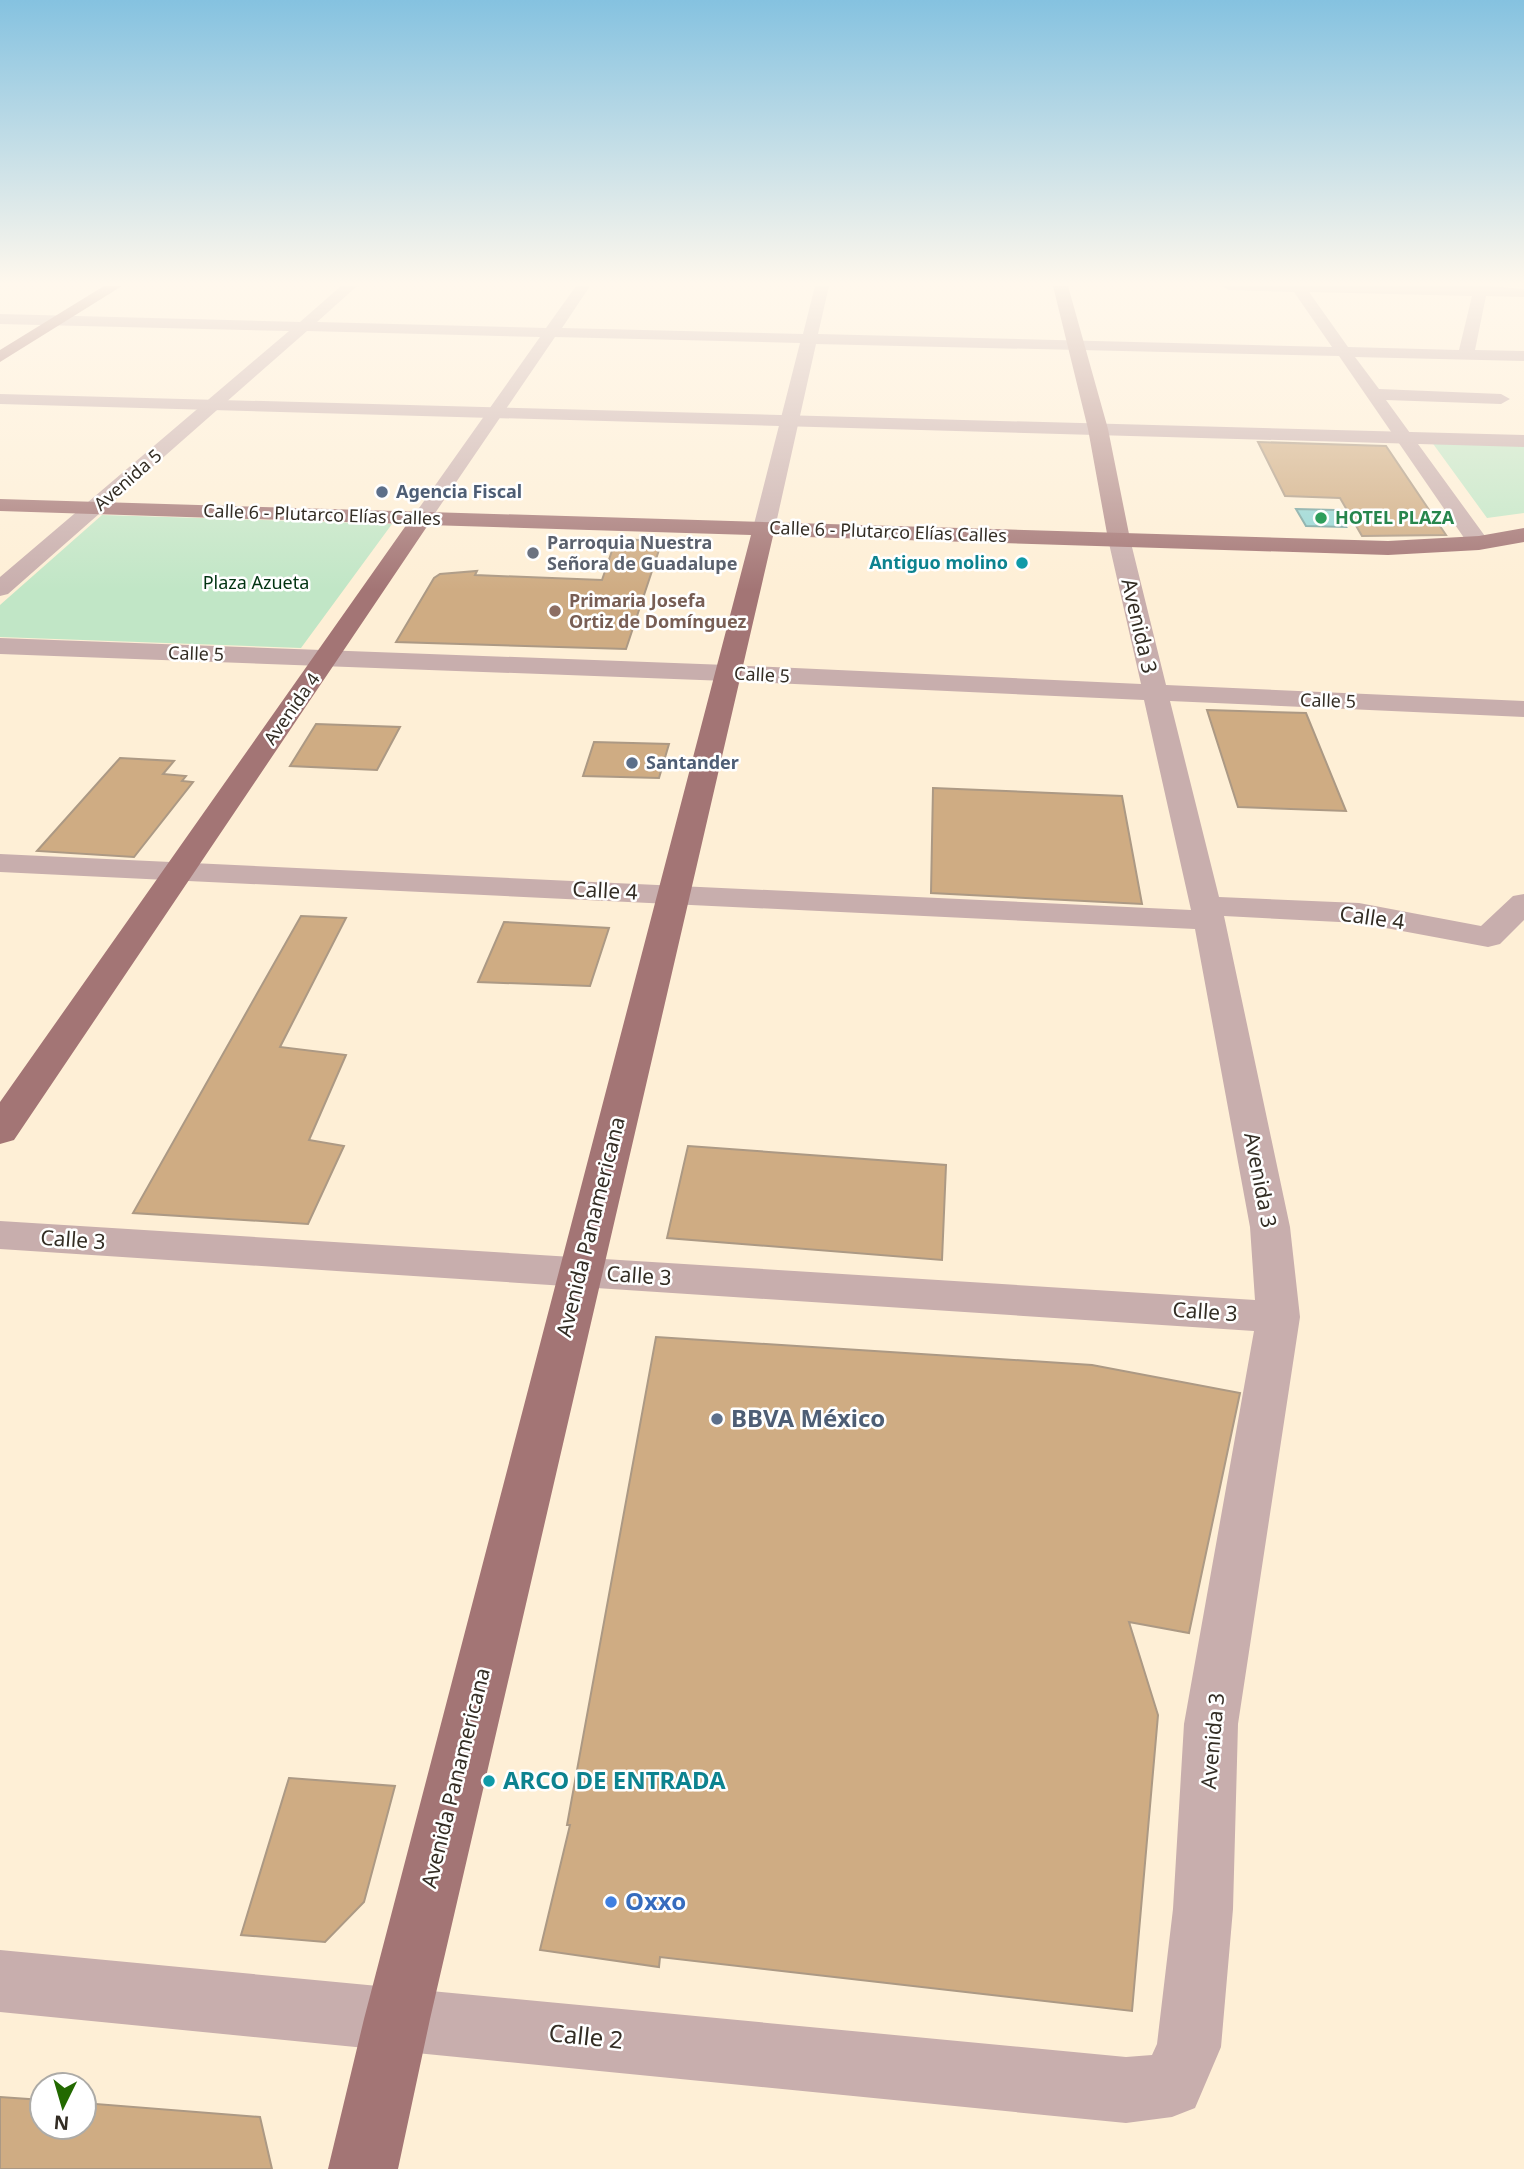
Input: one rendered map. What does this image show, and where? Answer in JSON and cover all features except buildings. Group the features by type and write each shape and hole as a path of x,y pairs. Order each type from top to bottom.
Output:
{"main road":[{"name":"Avenida 3","path":"1087,387 1098,429 1119,539"},
{"name":"Calle 6 - Plutarco Elías Calles","path":"0,505 1388,548 1479,544 1524,535"},
{"name":"Avenida 4","path":"0,1131 422,518"},
{"name":"Avenida Panamericana","path":"362,2169 764,528"}],"street":[{"name":"Avenida 5","path":"0,589 234,387"},
{"name":"Avenida 4","path":"422,518 512,387"},
{"name":"Avenida Panamericana","path":"764,528 799,387"},
{"path":"1368,387 1479,544"},
{"path":"1373,394 1501,399"},
{"path":"0,399 1524,441"},
{"name":"Avenida 3","path":"1119,539 1208,913 1270,1227 1278,1317 1211,1724 1203,1909 1189,2047 1172,2085"},
{"name":"Calle 5","path":"0,646 727,673 1154,695 1524,709"},
{"name":"Calle 4","path":"0,863 673,894 1208,913 1359,914 1488,937 1524,903"},
{"name":"Calle 3","path":"0,1235 1278,1317"},
{"name":"Calle 2","path":"0,1980 1126,2090 1172,2085"}],"green space":[{"path":"1431,441 1524,445 1524,513 1487,518"},
{"name":"Plaza Azueta","path":"102,515 392,524 301,648 0,637 0,605"}],"water":[{"name":"HOTEL PLAZA","path":"1296,509 1335,510 1346,527 1306,526"}],"place":[{"name":"Agencia Fiscal","path":"382,492"},
{"name":"HOTEL PLAZA","path":"1321,518"},
{"name":"Parroquia Nuestra Señora de Guadalupe","path":"533,553"},
{"name":"Antiguo molino","path":"1022,563"},
{"name":"Primaria Josefa Ortiz de Domínguez","path":"555,611"},
{"name":"Santander","path":"632,763"},
{"name":"BBVA México","path":"717,1419"},
{"name":"ARCO DE ENTRADA","path":"489,1781"},
{"name":"Oxxo","path":"611,1902"}]}
